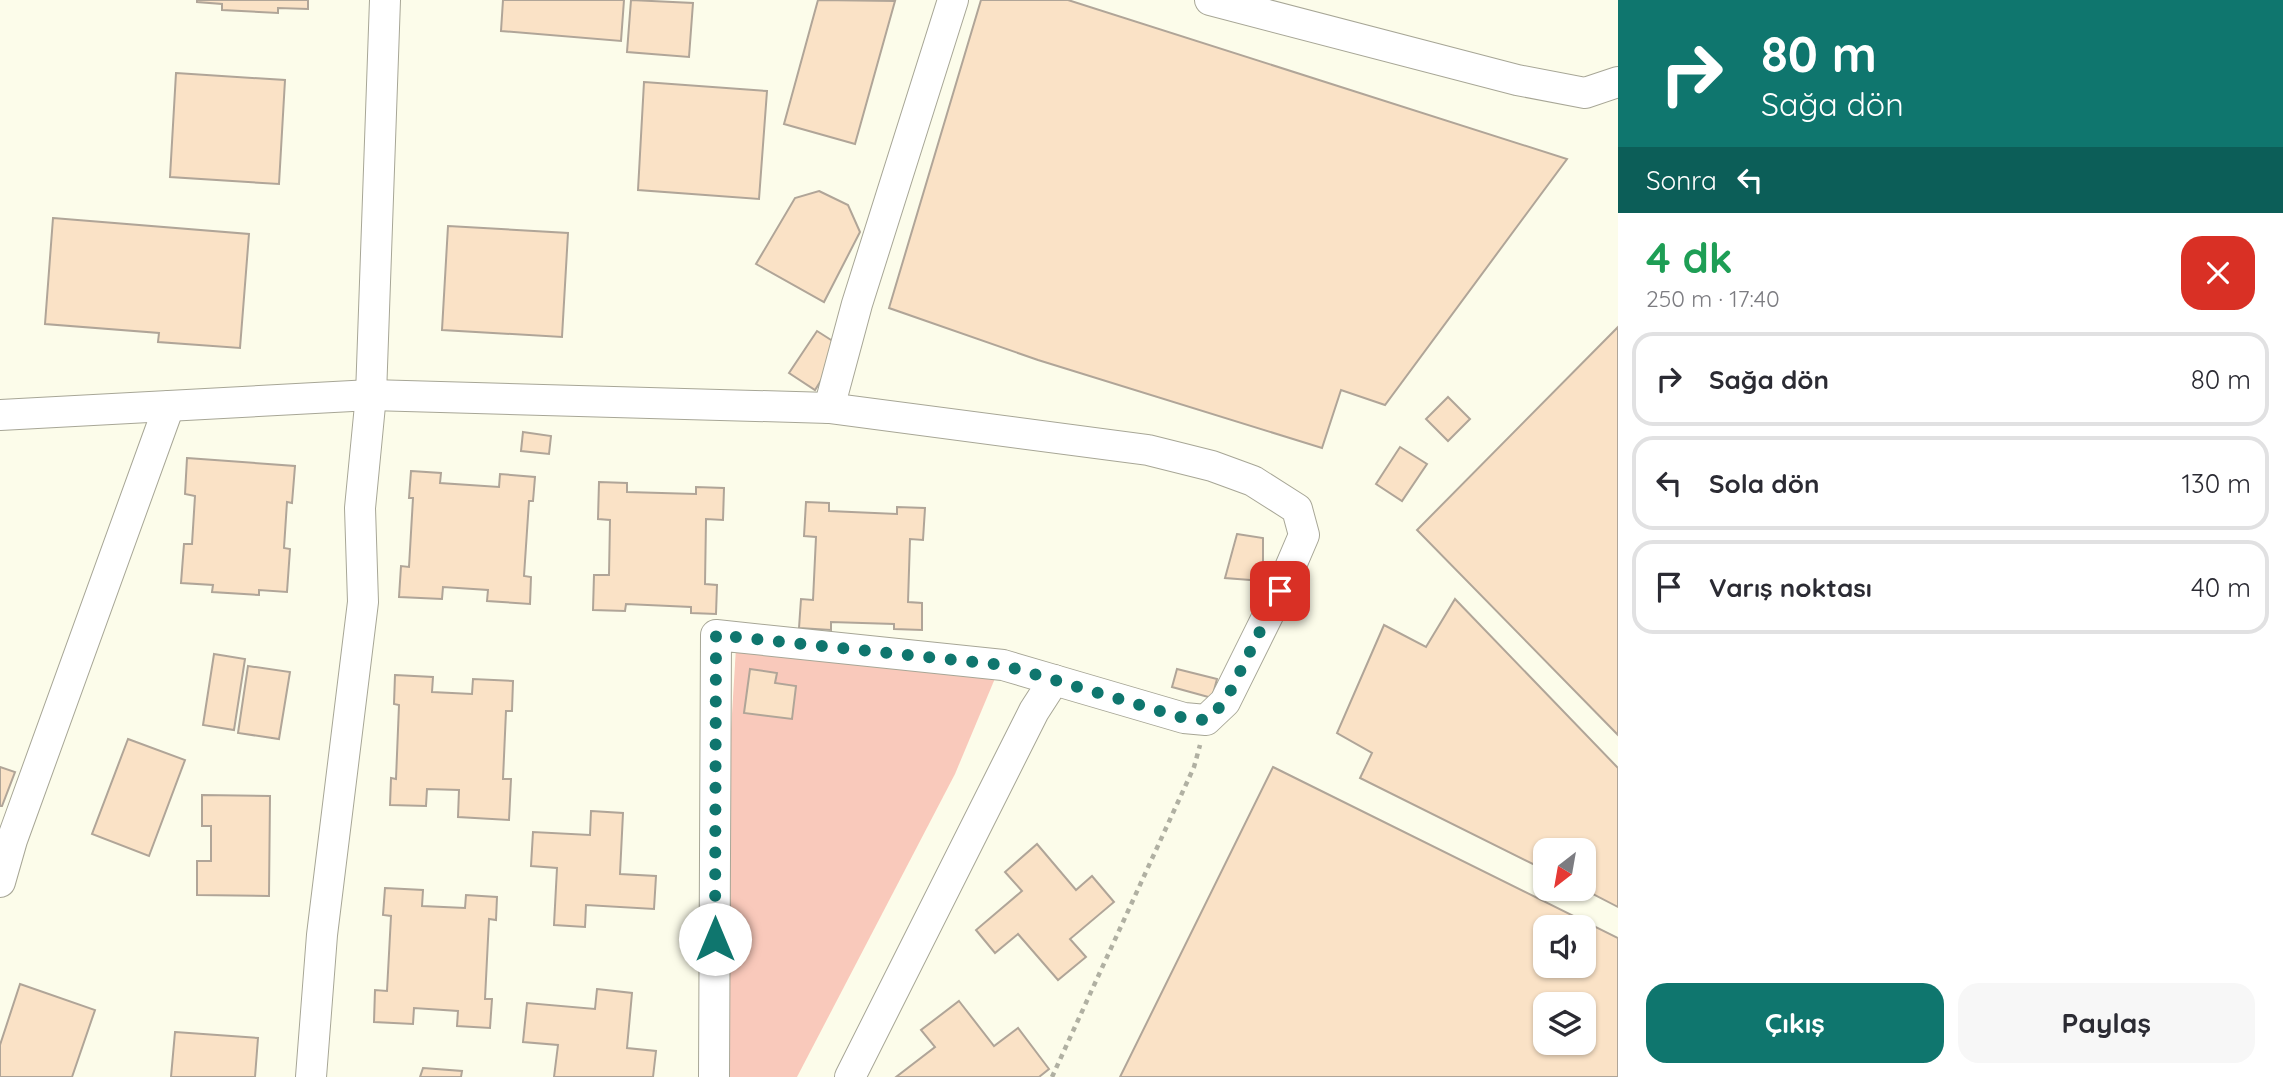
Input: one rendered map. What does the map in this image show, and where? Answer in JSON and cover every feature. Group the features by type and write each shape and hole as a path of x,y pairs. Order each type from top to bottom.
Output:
{"street":[{"path":"310,1077 323,935 363,602 360,508 372,395 385,0"},
{"path":"829,408 857,304 953,0"},
{"path":"1210,0 1517,80 1585,93 1618,82"},
{"path":"0,415 372,395 829,408 1148,450 1212,466 1253,481 1297,509 1304,535 1280,591 1225,702 1206,720 1184,718 1003,665 716,635 714,1077"},
{"path":"0,882 12,840 169,406"},
{"path":"850,1077 1034,711 1054,680"}],"path":[{"path":"1052,1077 1194,767 1206,720"}],"shaded area":[{"path":"736,648 996,676 955,774 797,1077 710,1077"}],"building":[{"path":"197,0 308,0 308,9 278,8 278,13 222,10 222,4"},
{"path":"503,0 624,0 621,41 501,31"},
{"path":"631,0 693,3 689,57 627,52"},
{"path":"818,0 895,1 855,144 784,124"},
{"path":"981,0 1068,0 1567,159 1385,405 1341,390 1322,448 1038,360 889,308"},
{"path":"176,73 285,80 279,184 170,177"},
{"path":"644,82 767,91 759,199 638,190"},
{"path":"819,191 848,205 860,232 824,302 756,264 795,198"},
{"path":"53,218 249,234 240,348 158,342 159,333 45,324"},
{"path":"448,226 568,233 562,337 442,330"},
{"path":"1618,327 1618,735 1417,530"},
{"path":"817,331 842,347 815,390 789,373"},
{"path":"1448,397 1470,419 1448,441 1426,419"},
{"path":"523,432 551,436 549,454 521,451"},
{"path":"1400,447 1427,464 1402,501 1376,484"},
{"path":"187,458 295,466 292,503 287,502 284,548 290,549 287,592 259,590 259,595 212,592 213,585 181,583 184,544 192,544 195,496 185,494"},
{"path":"411,471 441,473 440,483 499,487 500,474 535,477 533,501 529,501 524,576 531,577 530,604 487,601 488,590 443,587 442,599 399,597 401,566 409,567 413,498 409,498"},
{"path":"599,482 627,483 627,492 696,494 696,487 724,488 723,520 706,519 705,584 717,585 716,614 691,613 691,607 626,604 625,611 593,610 594,575 609,575 610,520 598,519"},
{"path":"806,502 829,503 829,511 897,514 897,507 925,508 923,540 910,539 908,602 922,603 922,630 894,629 894,624 831,622 831,630 799,628 801,599 813,600 816,537 804,536"},
{"path":"1237,534 1263,538 1263,581 1225,578"},
{"path":"1455,599 1618,768 1618,907 1596,896 1596,838 1533,838 1533,864 1360,778 1372,753 1337,733 1384,625 1426,647"},
{"path":"214,654 245,659 234,730 203,725"},
{"path":"248,666 290,672 279,739 238,733"},
{"path":"750,669 777,673 775,683 796,686 792,719 744,713"},
{"path":"1177,669 1217,679 1212,698 1172,687"},
{"path":"395,675 433,677 432,692 472,694 473,679 513,681 512,711 506,711 503,779 511,779 509,820 458,817 459,790 427,789 426,806 390,805 391,778 396,779 399,705 394,704"},
{"path":"128,739 185,760 149,856 92,834"},
{"path":"0,767 15,772 2,806 0,806"},
{"path":"1273,767 1533,896 1533,901 1543,901 1572,915 1533,915 1533,978 1596,978 1596,927 1618,938 1618,1077 1120,1077"},
{"path":"202,795 270,796 269,896 197,895 197,861 211,861 211,826 202,826"},
{"path":"591,811 623,813 620,874 656,876 654,909 586,905 585,927 554,925 557,868 531,866 533,832 590,835"},
{"path":"1037,844 1076,890 1092,876 1114,902 1070,939 1086,957 1058,980 1018,934 995,953 976,930 1022,891 1005,872"},
{"path":"385,888 423,890 422,906 465,908 466,895 497,897 496,920 489,919 485,999 492,999 490,1028 457,1026 458,1011 414,1008 413,1024 374,1022 375,990 387,991 391,916 383,915"},
{"path":"20,984 95,1010 72,1077 0,1077 0,1045"},
{"path":"597,989 632,993 627,1048 656,1051 653,1077 554,1077 558,1045 523,1042 527,1003 595,1009"},
{"path":"959,1001 994,1046 1018,1028 1049,1069 1039,1077 896,1077 935,1047 921,1030"},
{"path":"175,1032 258,1038 255,1077 171,1077"},
{"path":"423,1068 462,1071 461,1077 420,1077"}],"route":[{"path":"715,939 716,635 1003,665 1184,718 1206,720 1225,702 1280,591"}]}
